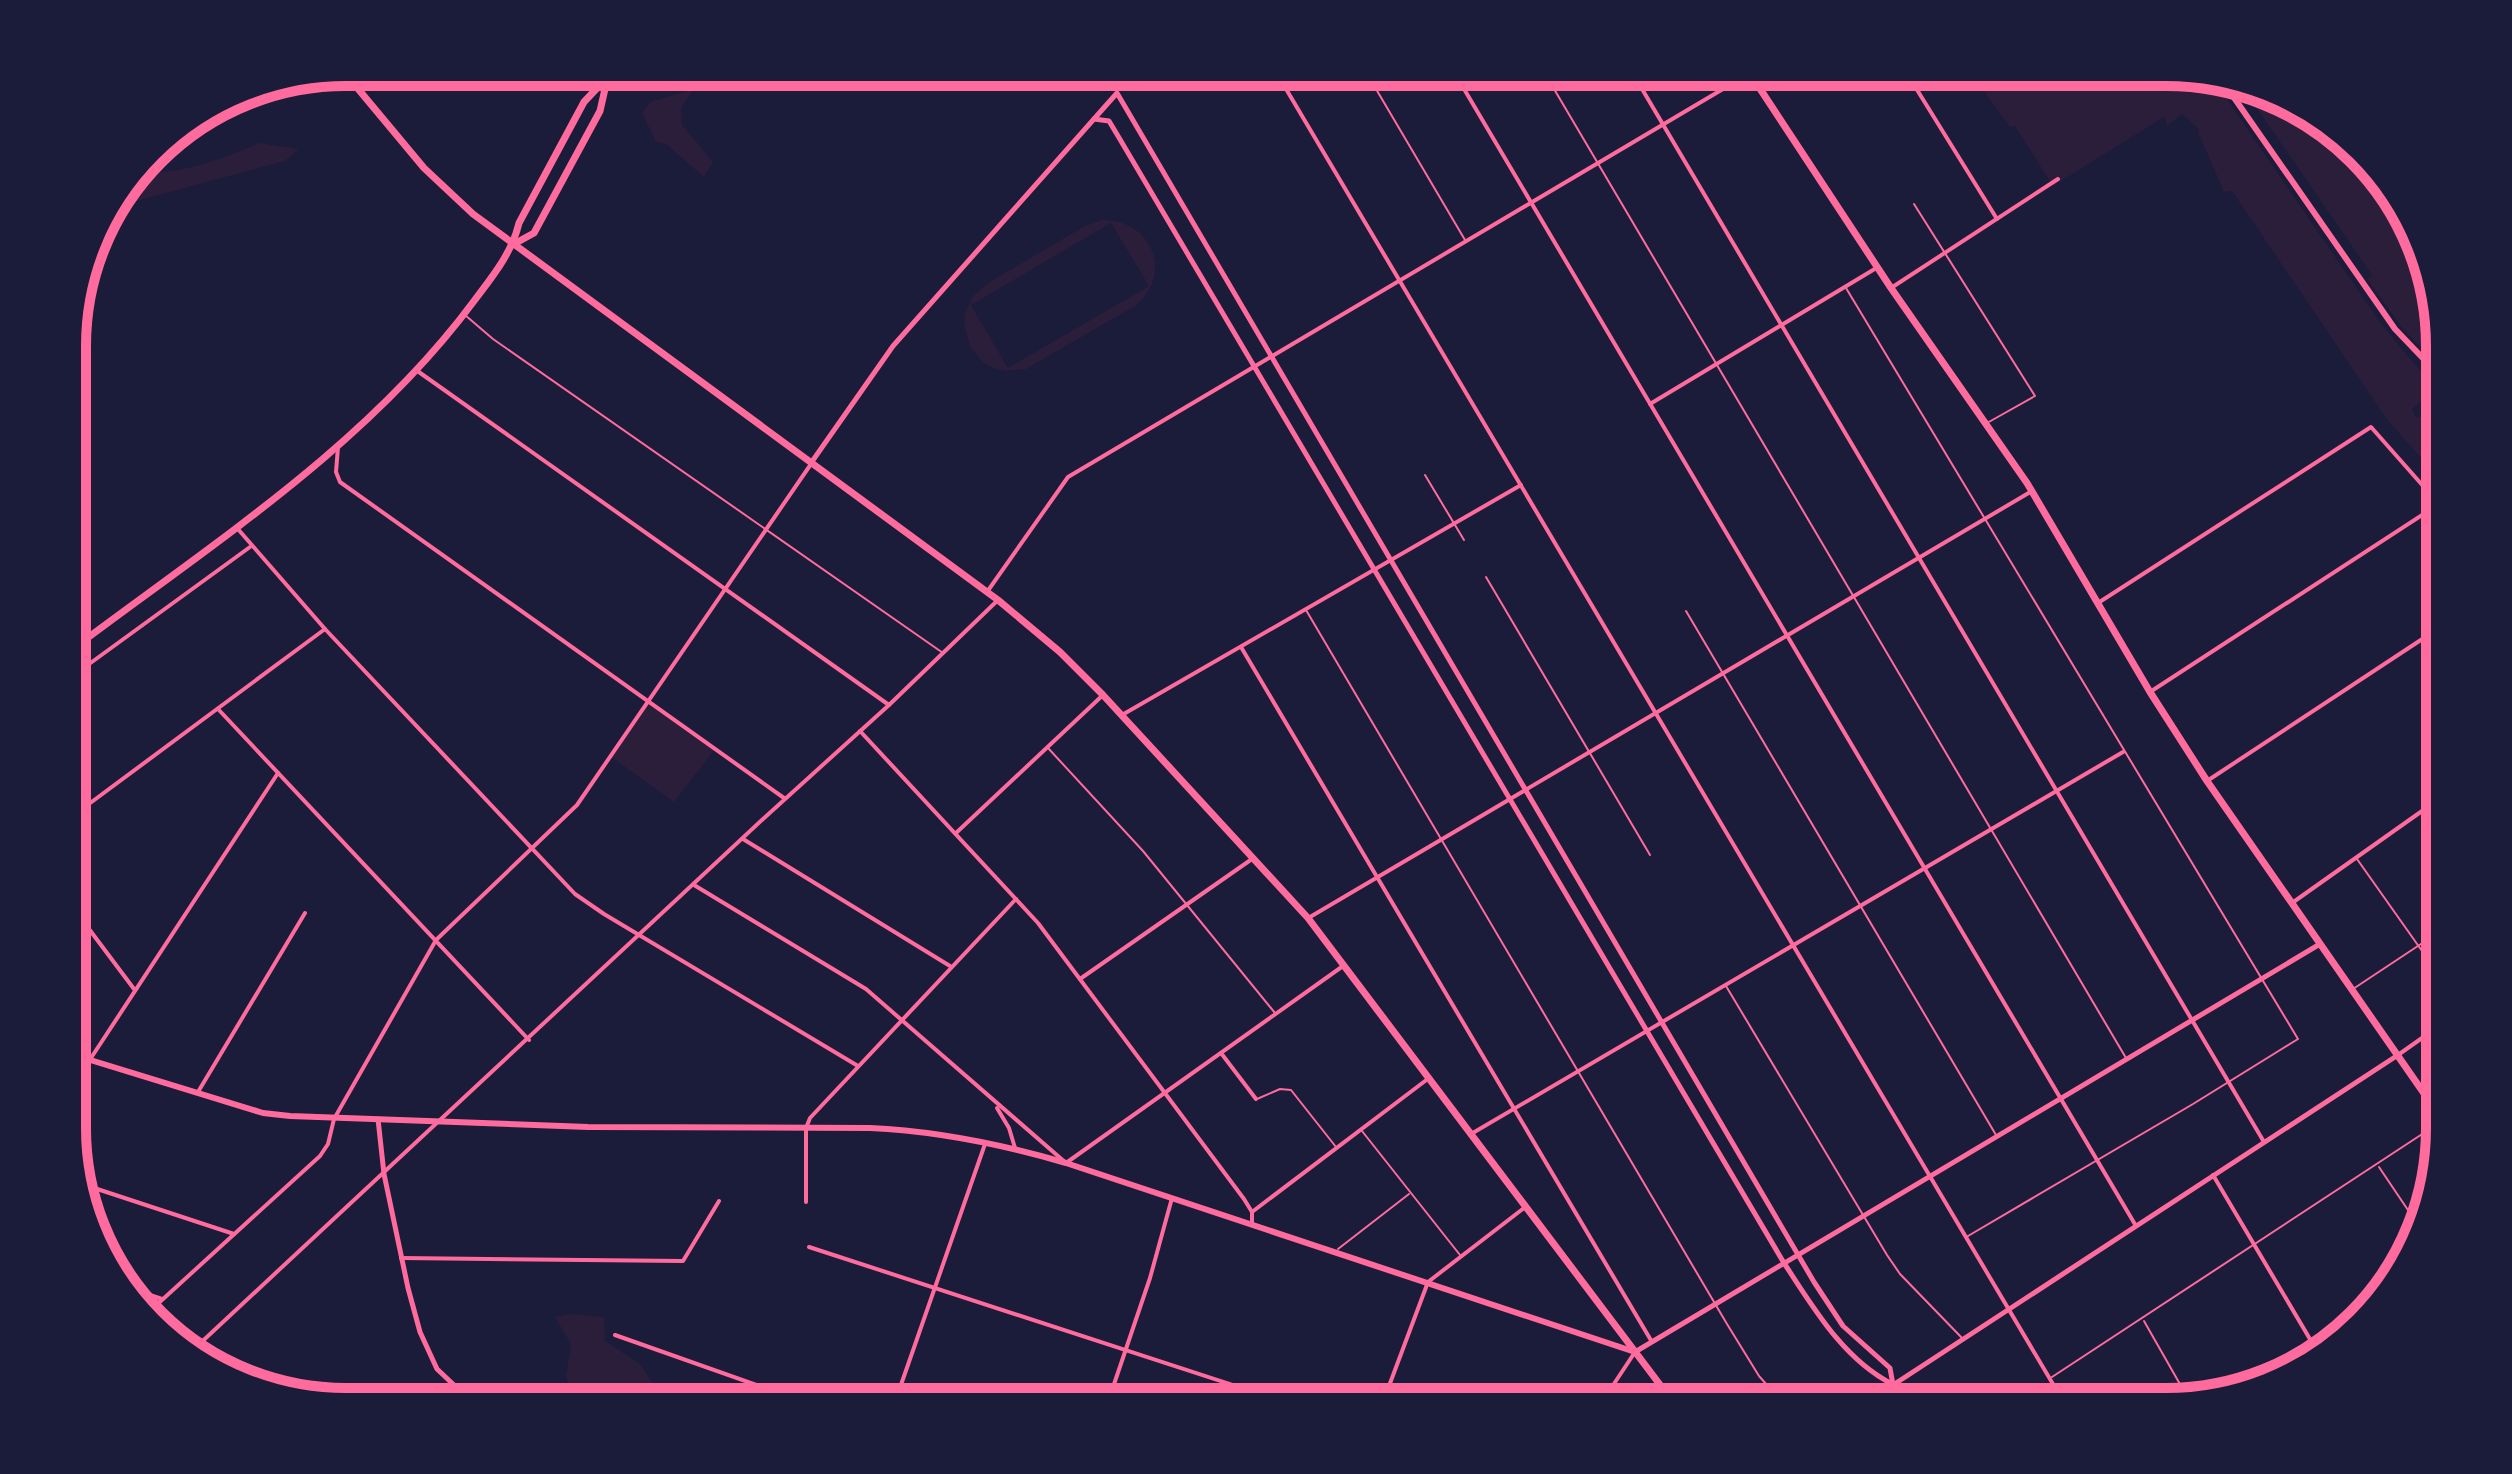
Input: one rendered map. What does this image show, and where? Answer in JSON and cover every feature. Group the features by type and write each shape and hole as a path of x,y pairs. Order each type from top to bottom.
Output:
{"main road":[{"path":"355,86 432,176 473,214 998,600 1060,652 1308,918 1662,1387"},
{"path":"86,639 338,447 416,370 464,314 514,244 519,223 584,102 600,86"},
{"path":"514,244 534,233 600,111 607,86"},
{"path":"1759,86 1891,288 2032,491 2150,692 2207,781 2425,1095"},
{"path":"2232,95 2377,305 2425,362"},
{"path":"86,1057 263,1113 334,1119 442,1120 588,1127 903,1129 986,1141 1066,1163 1635,1352"}],"street":[{"path":"1284,86 2055,1387"},
{"path":"1462,86 2136,1226"},
{"path":"1640,86 2264,1142"},
{"path":"987,592 1068,477 1728,86"},
{"path":"1915,86 1997,219"},
{"path":"156,1305 320,1156 328,1144 334,1119 436,940 577,805 893,346 1117,93 1799,1254 1843,1326 1890,1368 1893,1385"},
{"path":"1094,119 1109,121 1784,1263 1820,1317 1849,1352 1874,1375 1893,1385"},
{"path":"1891,288 2058,179"},
{"path":"1650,404 1878,267"},
{"path":"416,370 889,705"},
{"path":"2097,603 2371,427 2425,488"},
{"path":"338,447 336,472 340,482 785,799"},
{"path":"1122,715 1521,485"},
{"path":"1308,918 2032,491"},
{"path":"2150,692 2425,513"},
{"path":"235,526 325,629 583,901 858,1066"},
{"path":"86,666 251,546"},
{"path":"201,1343 944,654 998,600"},
{"path":"86,806 325,629"},
{"path":"2207,781 2425,637"},
{"path":"1241,647 1652,1342"},
{"path":"956,834 1103,695"},
{"path":"218,709 529,1040"},
{"path":"860,731 1038,923 1252,1212 1252,1224"},
{"path":"1471,1134 2123,752"},
{"path":"86,1063 278,773"},
{"path":"2292,903 2425,809"},
{"path":"743,839 950,966"},
{"path":"1080,979 1253,858"},
{"path":"694,885 866,989 1066,1163 1344,965"},
{"path":"806,1202 806,1128 810,1118 1016,899"},
{"path":"198,1092 305,913"},
{"path":"86,925 134,989"},
{"path":"1612,1387 1635,1352 2320,943"},
{"path":"1890,1387 2425,1036"},
{"path":"1221,1053 1256,1099"},
{"path":"1252,1212 1429,1078"},
{"path":"991,1099 1009,1128 1015,1148"},
{"path":"378,1119 384,1174 420,1332 437,1369 457,1388"},
{"path":"900,1388 986,1141"},
{"path":"2213,1175 2312,1343"},
{"path":"93,1188 234,1234"},
{"path":"1113,1388 1150,1278 1172,1198"},
{"path":"401,1258 683,1261 719,1201"},
{"path":"1388,1387 1428,1282 1526,1206"},
{"path":"809,1247 1241,1388"},
{"path":"148,1295 163,1300"},
{"path":"615,1335 765,1388"}],"lane":[{"path":"1374,86 1466,241"},
{"path":"1552,86 2127,1059"},
{"path":"1914,204 2035,396 1986,424"},
{"path":"1846,287 2298,1039 1967,1237"},
{"path":"464,314 493,339 944,654"},
{"path":"1425,475 1464,540"},
{"path":"1486,577 1650,855"},
{"path":"1306,609 1716,1304 1769,1387"},
{"path":"1686,611 1996,1136"},
{"path":"1048,748 1095,796 1189,905 1276,1014"},
{"path":"2356,858 2425,955"},
{"path":"2352,990 2425,942"},
{"path":"1726,984 1900,1274 1963,1339"},
{"path":"1256,1099 1280,1089 1293,1091 1337,1148"},
{"path":"1360,1130 1461,1255"},
{"path":"2050,1379 2425,1133"},
{"path":"2379,1166 2411,1214"},
{"path":"1333,1254 1410,1193"},
{"path":"2142,1319 2181,1387"}],"shaded area":[{"path":"1980,86 2166,86 2223,93 2379,321 2425,373 2425,397 2412,409 2415,417 2425,415 2425,462 2388,421 2232,191 2224,192 2197,130 2202,132 2182,114 2167,126 2164,117 2053,186 2015,126 2010,127"},
{"path":"694,89 681,107 682,125 713,162 704,177 666,144 656,142 642,113 650,102"},
{"path":"2254,104 2296,121 2324,140 2350,162 2382,202 2399,231 2412,263 2421,296 2425,352 2403,329 2367,279 2372,275"},
{"path":"259,143 299,149 285,161 130,203 154,172 217,160"},
{"path":"1102,220 1119,222 1145,238 1155,264 1154,278 1147,293 1135,306 1026,369 1005,371 984,363 970,347 964,325 973,296 988,283 1085,226","holes":["1111,223 1149,286 1008,368 971,305"]},
{"path":"647,700 715,749 674,802 610,756"},
{"path":"571,1314 604,1317 605,1341 641,1365 656,1388 570,1388 566,1376 571,1344 555,1317"}]}
